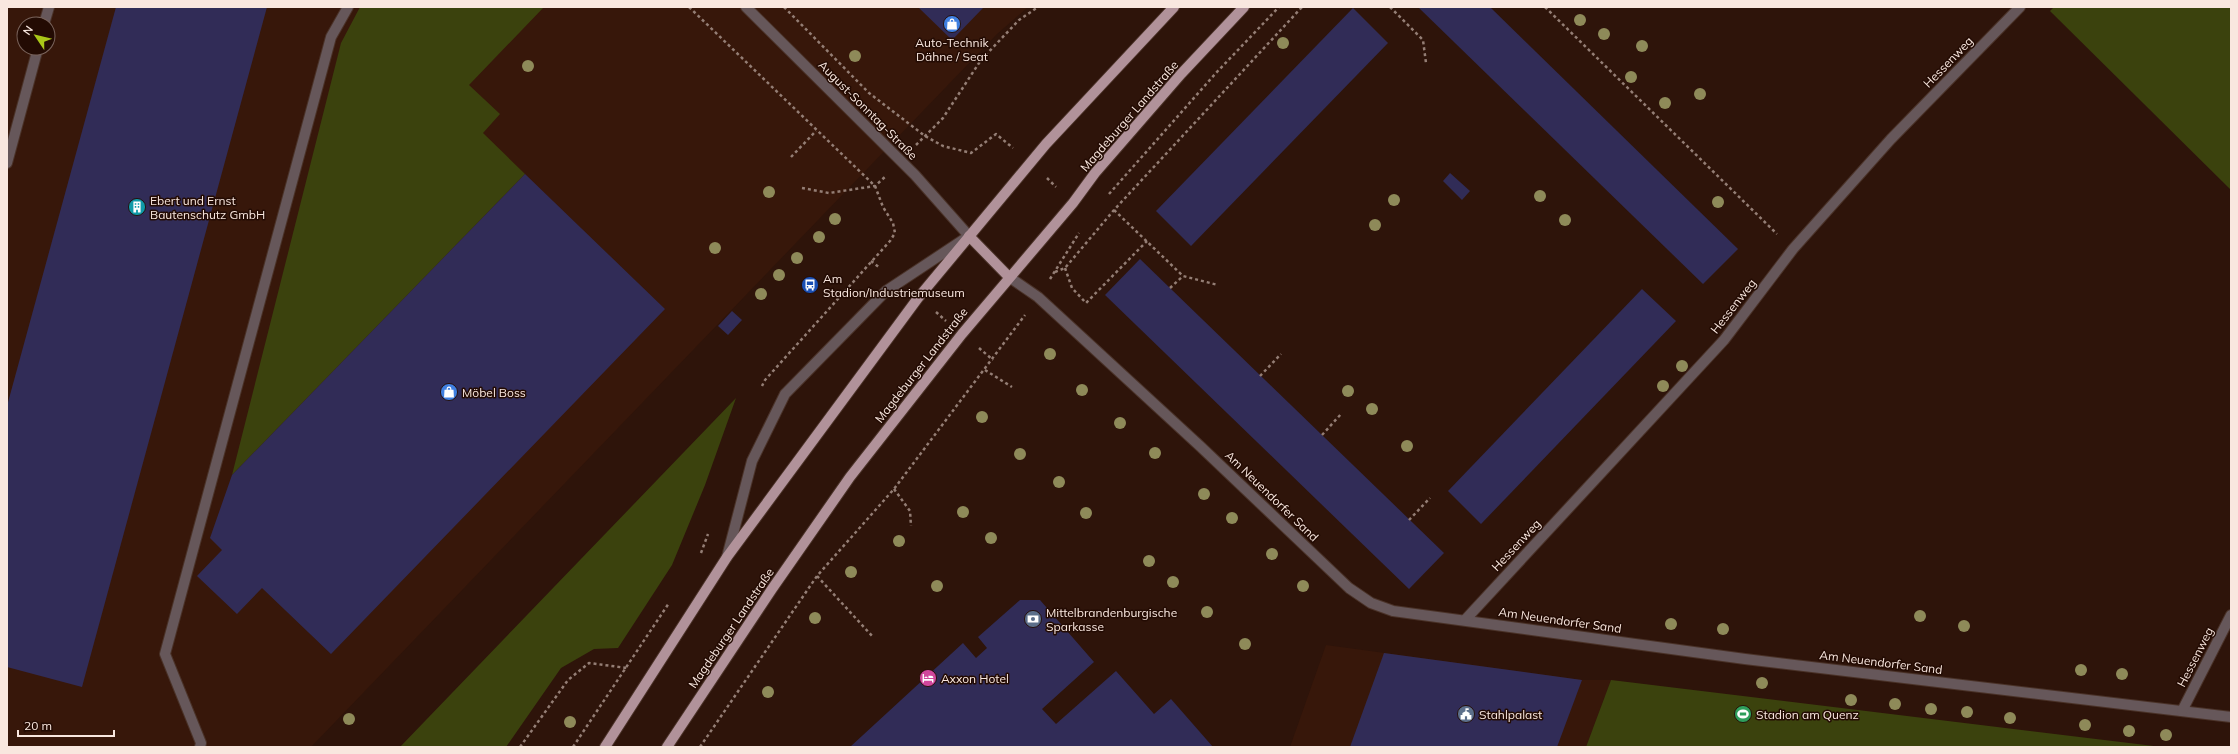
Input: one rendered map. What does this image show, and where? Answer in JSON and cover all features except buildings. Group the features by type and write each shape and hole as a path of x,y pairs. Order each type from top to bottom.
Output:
{"main road":[{"path":"605,747 727,557 918,298 1046,144 1174,7"},
{"name":"Magdeburger Landstraße","path":"667,747 772,589 850,476 962,334 1073,203 1100,167 1181,74 1244,7"},
{"path":"969,236 1009,277"}],"street":[{"path":"200,747 201,743 165,654 331,37 348,7"},
{"name":"August-Sonntag-Straße","path":"746,7 901,161 969,236"},
{"name":"Hessenweg","path":"1465,620 1724,340 1793,249 1892,139 2020,7"},
{"path":"7,163 36,56"},
{"path":"727,557 752,461 785,394 886,292 969,236"},
{"name":"Am Neuendorfer Sand","path":"1009,277 1038,297 1201,447 1349,588 1371,603 1393,611 1745,659 2231,717"},
{"name":"Hessenweg","path":"2182,711 2231,615"}],"path":[{"path":"689,7 816,131 875,186 883,208 893,223 895,233 890,241 764,380 759,393"},
{"path":"784,7 869,92 925,136"},
{"path":"802,188 829,193 875,186 942,118 981,60 1019,20 1038,7"},
{"path":"1104,200 1216,73 1278,7"},
{"path":"1054,272 1065,268 1114,210 1302,7"},
{"path":"1390,7 1423,40 1426,63"},
{"path":"1545,7 1793,249"},
{"path":"791,157 816,131"},
{"path":"1114,210 1183,276 1218,285"},
{"path":"700,747 817,576 894,489 985,370 1038,297 1081,230"},
{"path":"1065,268 1072,288 1086,303 1147,241"},
{"path":"1170,288 1183,276"},
{"path":"1260,376 1281,354"},
{"path":"985,370 1012,387"},
{"path":"1322,435 1342,413"},
{"path":"894,489 910,511 911,526"},
{"path":"1409,520 1430,498"},
{"path":"701,554 708,533"},
{"path":"817,576 873,637"},
{"path":"573,747 670,601"},
{"path":"520,747 568,680 589,663 626,667 647,682"}],"shaded area":[{"path":"7,7 1028,7 997,34 311,747 7,747"},
{"name":"Stahlpalast","path":"1326,645 1582,680 1611,680 1586,747 1290,747"}],"green space":[{"path":"360,7 544,7 469,85 500,114 483,133 525,174 232,475 341,43"},
{"path":"2054,7 2231,7 2231,190 2050,11"},
{"path":"736,398 705,485 672,565 618,648 594,649 561,668 506,747 400,747"},
{"name":"Stadion am Quenz","path":"1611,680 2162,747 1586,747"}],"place":[{"name":"Auto-Technik Dähne / Seat","path":"952,24"},
{"name":"Ebert und Ernst Bautenschutz GmbH","path":"137,207"},
{"name":"Am Stadion/Industriemuseum","path":"810,285"},
{"name":"Möbel Boss","path":"449,392"},
{"name":"Mittelbrandenburgische Sparkasse","path":"1033,619"},
{"name":"Axxon Hotel","path":"928,678"},
{"name":"Stahlpalast","path":"1466,714"},
{"name":"Stadion am Quenz","path":"1743,714"}]}
